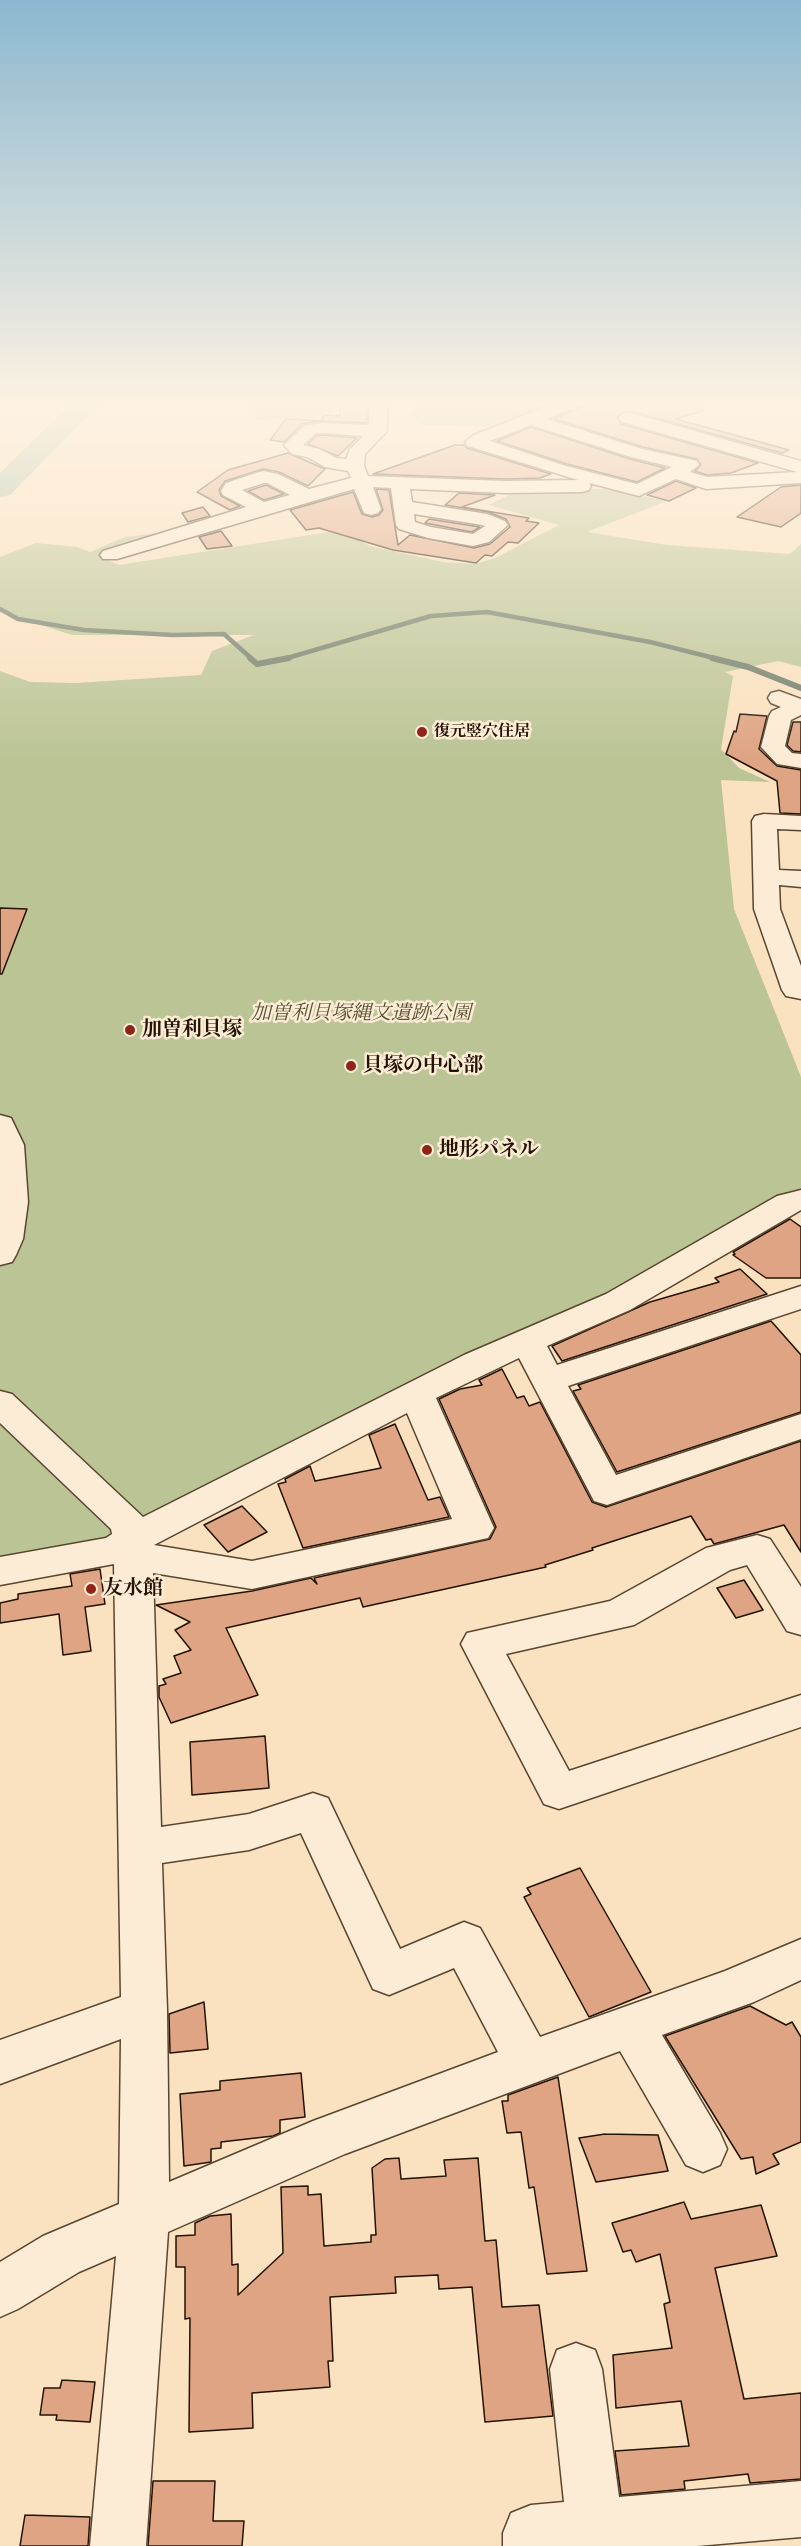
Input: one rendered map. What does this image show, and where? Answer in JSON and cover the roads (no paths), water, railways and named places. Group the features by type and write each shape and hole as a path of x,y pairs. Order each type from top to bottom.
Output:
{"street":[{"path":"110,555 210,524"},
{"path":"779,698 801,707"},
{"path":"801,707 780,716 773,747 785,759 801,761"},
{"path":"801,823 764,821 767,909 796,990 801,991"},
{"path":"767,878 801,879"},
{"path":"0,1124 9,1145 12,1202 7,1239 0,1255"},
{"path":"134,1549 157,1526 476,1363 618,1302 794,1201"},
{"path":"549,1380 801,1297"},
{"path":"527,1341 607,1492 801,1426"},
{"path":"0,1571 115,1550 134,1549 252,1575 475,1528 416,1394"},
{"path":"0,1403 128,1523 134,1549 144,2010 144,2216 117,2546"},
{"path":"801,1620 757,1549 719,1558 620,1614 481,1644 559,1791 801,1711"},
{"path":"141,1848 249,1832 314,1811 389,1975 464,1942 529,2063"},
{"path":"0,2290 61,2254 330,2137 738,1987 801,1959"},
{"path":"0,2062 144,2010"},
{"path":"632,2027 703,2149"},
{"path":"576,2368 595,2527"},
{"path":"531,2546 531,2533 801,2509"}],"waterway":[{"path":"0,609 18,619 84,630 173,635 224,634 252,659"},
{"path":"285,659 431,616 487,612 650,642 718,659"},
{"path":"250,658 257,664 285,659"},
{"path":"285,659 289,658"},
{"path":"712,658 748,667 801,688"}],"place":[{"name":"復元竪穴住居","path":"422,732"},
{"name":"加曽利貝塚","path":"130,1030"},
{"name":"貝塚の中心部","path":"351,1066"},
{"name":"地形パネル","path":"427,1150"},
{"name":"友水館","path":"91,1589"}],"park label":[{"name":"加曽利貝塚縄文遺跡公園","path":"361,1014"}]}
